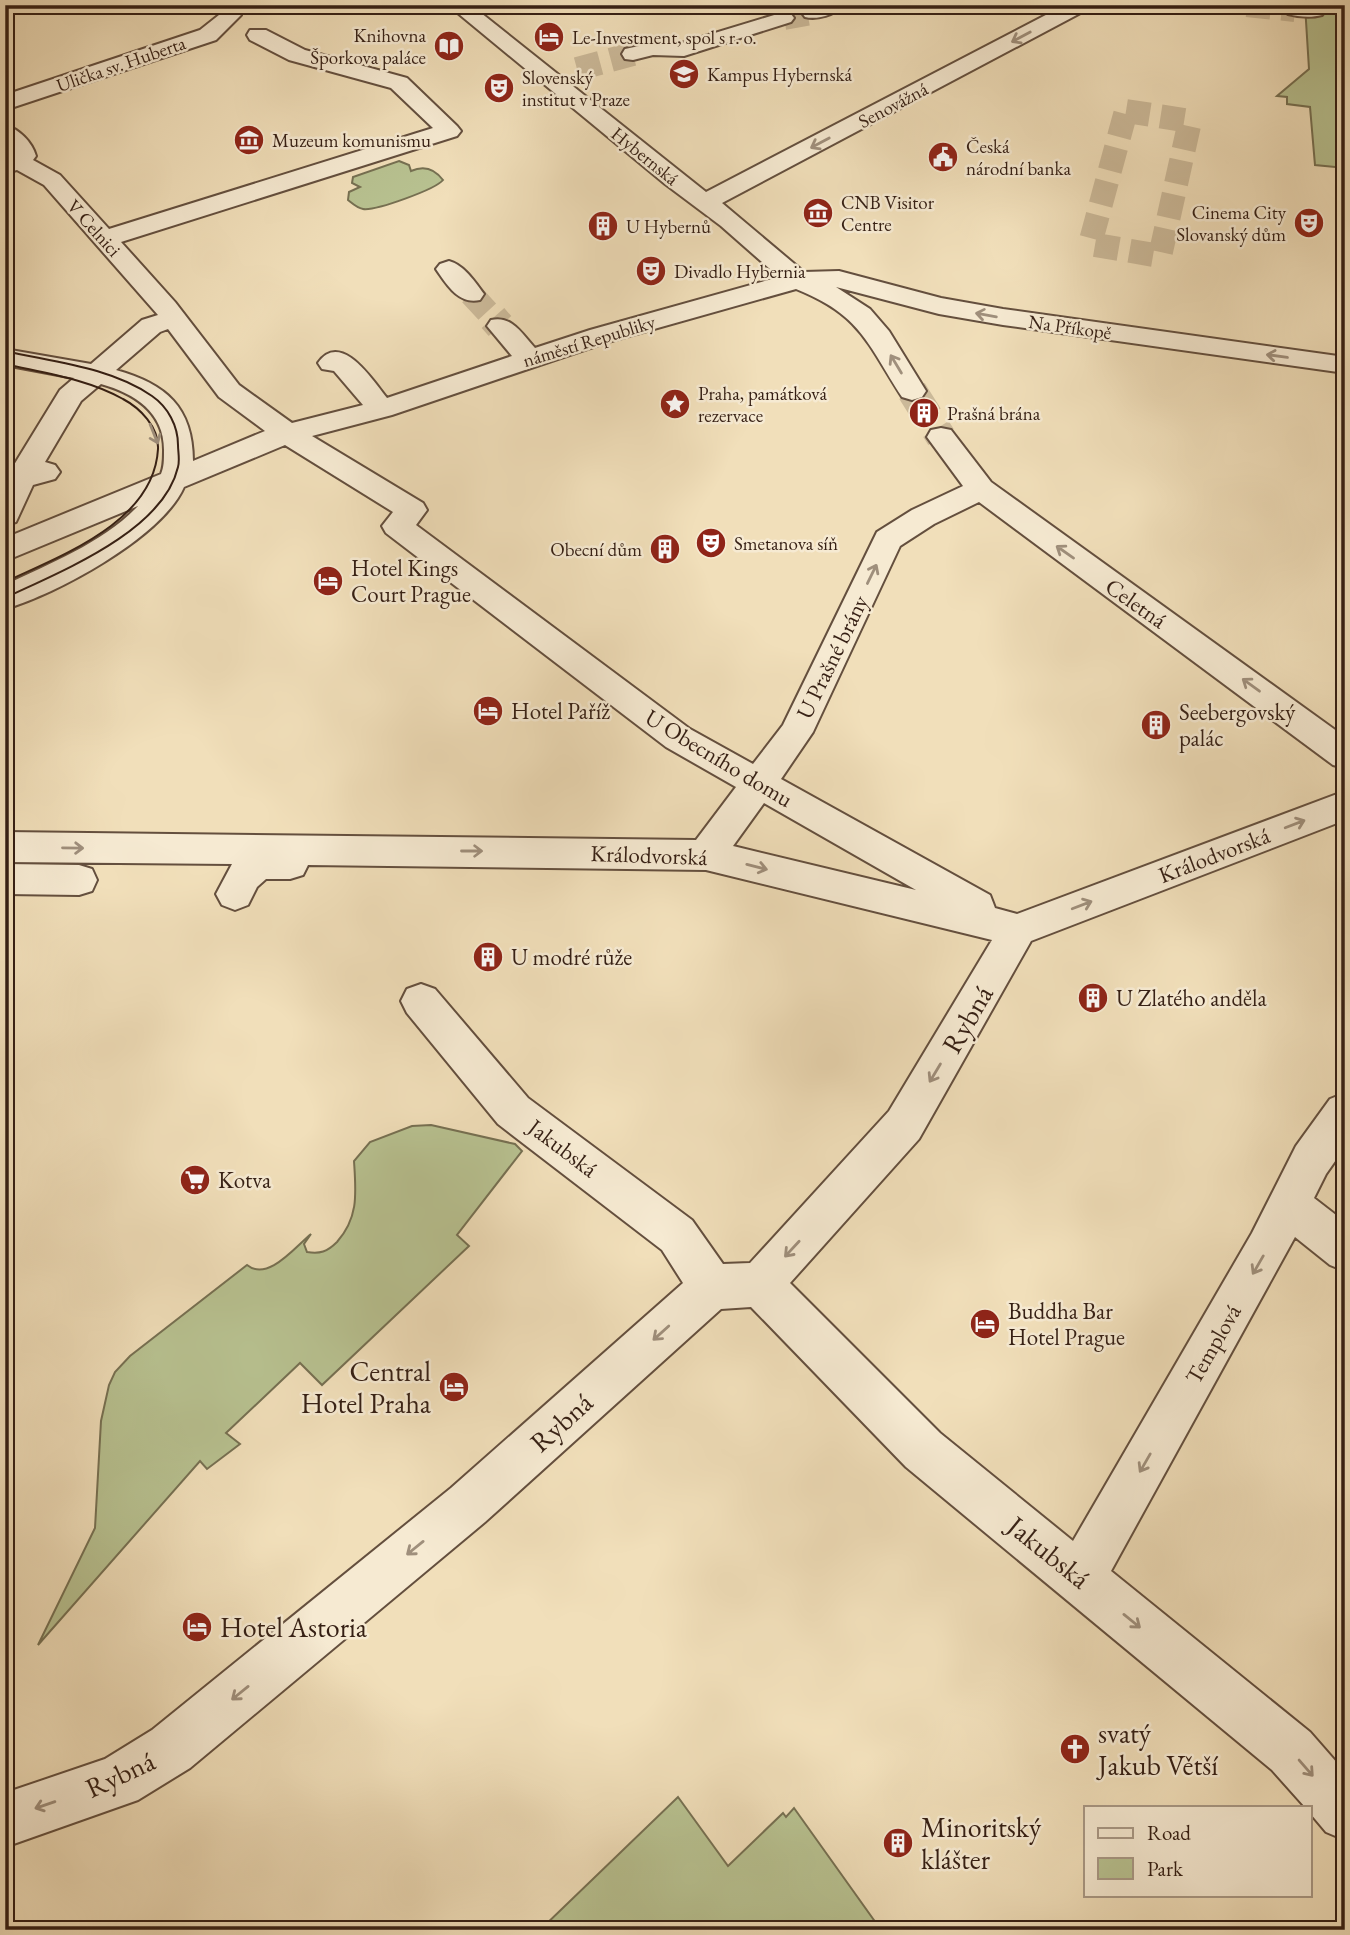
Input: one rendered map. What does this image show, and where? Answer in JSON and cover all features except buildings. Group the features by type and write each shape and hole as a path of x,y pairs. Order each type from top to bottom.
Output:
{"street":[{"name":"Hybernská","path":"458,5 751,238 798,280"},
{"path":"812,13 833,5"},
{"name":"Senovážná","path":"705,203 1081,5"},
{"name":"Ulička sv. Huberta","path":"5,103 208,35 231,15"},
{"path":"633,54 653,49 684,50 783,18"},
{"path":"104,239 449,131 399,83 297,55 258,34"},
{"path":"547,78 570,71"},
{"name":"V Celnici","path":"5,132 24,152 13,164 52,180 168,311"},
{"path":"449,270 471,294"},
{"name":"Na Příkopě","path":"798,280 839,279 940,306 1003,317 1345,365"},
{"path":"798,280 839,299 873,325 912,391"},
{"name":"náměstí Republiky","path":"5,550 287,433 382,409 529,358 798,280"},
{"path":"5,515 21,478 70,396 168,311 229,391 287,433"},
{"path":"500,326 529,358"},
{"path":"5,598 87,558 120,537 153,509 173,480 180,445 175,426 165,409 158,401 140,390 9,358"},
{"path":"332,363 339,360 382,409"},
{"path":"5,582 85,542 122,515 144,492 155,472 158,460 157,437 152,426 144,415 126,401 88,379"},
{"name":"U Obecního domu","path":"287,433 412,510 397,526 678,738 1018,930"},
{"name":"Celetná","path":"940,437 981,489 1345,755"},
{"path":"21,478 57,469"},
{"name":"U Prašné brány","path":"706,855 796,732 888,540 923,517 981,489"},
{"name":"Králodvorská","path":"5,847 706,855 1018,930 1345,805"},
{"path":"235,894 242,876 259,864 283,863 351,869 421,851"},
{"path":"5,879 79,880"},
{"name":"Rybná","path":"760,1283 904,1125 1018,930"},
{"name":"Jakubská","path":"421,1001 513,1111 677,1235 712,1287"},
{"name":"Templová","path":"1080,1577 1267,1248 1311,1160 1345,1112"},
{"path":"1288,1204 1345,1250"},
{"path":"712,1287 760,1283"},
{"name":"Jakubská","path":"760,1283 923,1450 1291,1751 1345,1812"},
{"name":"Rybná","path":"5,1819 118,1781 171,1749 468,1505 712,1287"}],"green space":[{"path":"1305,5 1345,5 1345,168 1315,165 1310,107 1287,104 1287,97 1277,96 1309,69"},
{"path":"399,161 409,165 411,171 420,168 432,170 443,180 418,194 380,207 363,209 348,200 349,192 360,187 352,183 353,177"},
{"path":"431,1125 515,1144 522,1151 457,1235 469,1246 322,1385 300,1363 226,1433 240,1444 207,1469 200,1461 38,1645 95,1528 101,1421 109,1385 115,1372 130,1356 247,1265 255,1269 272,1266 311,1234 304,1244 307,1252 327,1250 344,1233 353,1214 354,1161 370,1142 412,1126"},
{"path":"678,1797 728,1866 783,1813 786,1817 794,1808 881,1930 540,1930"}],"tunnel":[{"path":"1247,5 1295,10"},
{"path":"784,18 812,13"},
{"path":"577,69 633,54"},
{"path":"1126,111 1190,121 1160,256 1090,244 1126,111"},
{"path":"471,294 495,320"},
{"path":"493,318 500,326"},
{"path":"912,391 941,437"}],"tram line":[{"path":"5,351 100,372 136,386 152,396 167,411 178,438 179,459 168,490 152,511 131,530 80,562 5,598"},
{"path":"5,364 81,382 123,399 136,408 152,426 158,449 153,475 140,497 123,516 77,547 5,582"}],"place":[{"name":"Le-Investment, spol s r. o.","path":"549,37"},
{"name":"Knihovna Šporkova paláce","path":"449,46"},
{"name":"Kampus Hybernská","path":"684,74"},
{"name":"Slovenský institut v Praze","path":"499,88"},
{"name":"Muzeum komunismu","path":"249,140"},
{"name":"Česká národní banka","path":"943,157"},
{"name":"CNB Visitor Centre","path":"818,213"},
{"name":"Cinema City Slovanský dům","path":"1309,223"},
{"name":"U Hybernů","path":"603,226"},
{"name":"Divadlo Hybernia","path":"651,271"},
{"name":"Praha, památková rezervace","path":"675,404"},
{"name":"Prašná brána","path":"924,413"},
{"name":"Smetanova síň","path":"711,543"},
{"name":"Obecní dům","path":"665,549"},
{"name":"Hotel Kings Court Prague","path":"328,581"},
{"name":"Hotel Paříž","path":"488,711"},
{"name":"Seebergovský palác","path":"1156,725"},
{"name":"U modré růže","path":"488,957"},
{"name":"U Zlatého anděla","path":"1093,998"},
{"name":"Kotva","path":"195,1180"},
{"name":"Buddha Bar Hotel Prague","path":"985,1324"},
{"name":"Central Hotel Praha","path":"454,1387"},
{"name":"Hotel Astoria","path":"197,1627"},
{"name":"svatý Jakub Větší","path":"1075,1749"},
{"name":"Minoritský klášter","path":"898,1843"}]}
